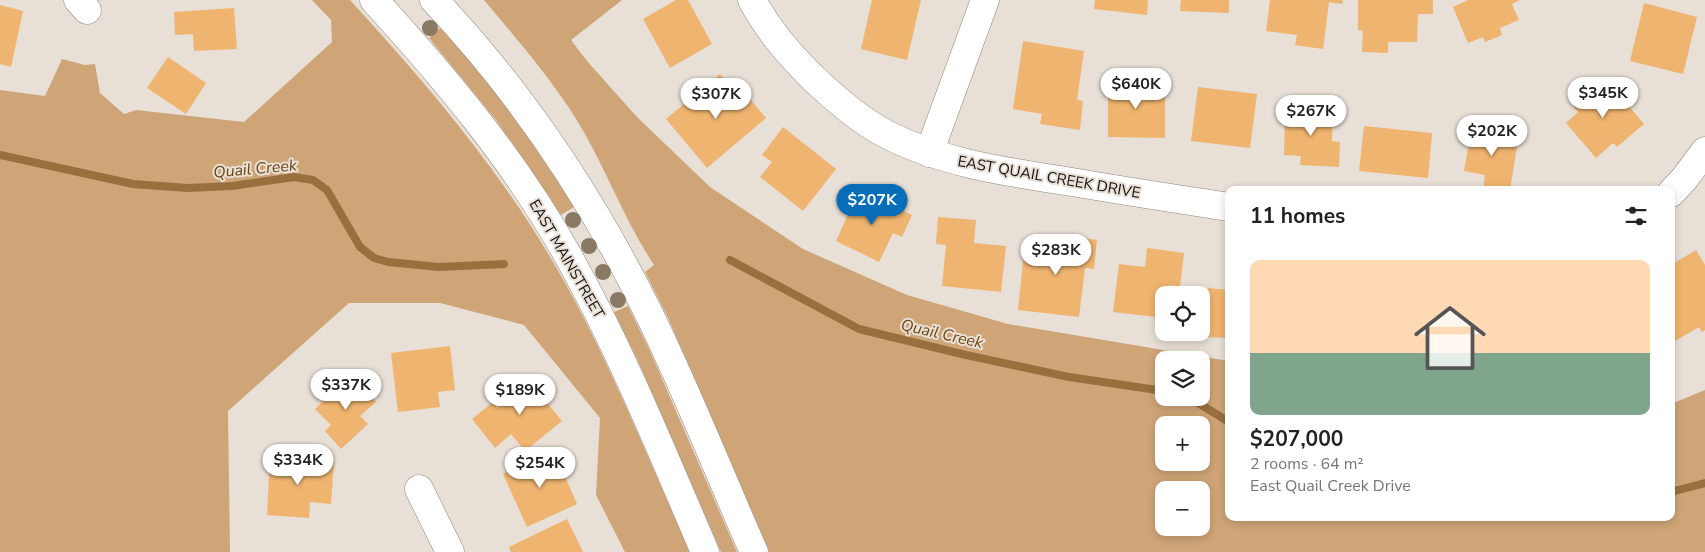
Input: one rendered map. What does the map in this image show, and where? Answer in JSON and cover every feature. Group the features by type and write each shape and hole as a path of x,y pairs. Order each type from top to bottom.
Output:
{"main road":[{"name":"EAST MAINSTREET","path":"374,0 427,58 477,120 517,174 563,246 609,332 705,552"},
{"path":"434,0 474,44 524,108 603,228 662,340 754,552"},
{"name":"EAST QUAIL CREEK DRIVE","path":"752,0 780,44 835,98 869,124 886,134 929,153 996,170 1225,206"},
{"path":"929,153 985,0"},
{"path":"1675,189 1705,151"},
{"path":"419,489 450,552"}],"shaded area":[{"path":"312,0 350,0 459,126 508,192 553,262 591,332 690,552 625,552 596,495 600,418 524,325 440,303 349,303 228,411 230,552 0,552 0,90 45,96 62,59 85,65 95,64 100,93 124,114 136,110 244,122 332,42 331,20"},
{"path":"484,0 622,0 571,40 587,61 637,117 710,187 803,249 907,295 1008,324 1169,351 1155,351 1155,406 1210,406 1210,358 1225,360 1225,521 1675,521 1675,402 1705,390 1705,552 769,552 669,320 645,272 654,265 632,228 584,132 542,70"},
{"path":"440,28 512,114 574,207 561,215 496,120 429,38"},
{"path":"628,306 650,351 737,552 721,552 638,361 614,312"}],"building":[{"path":"676,0 688,0 712,44 670,68 643,19"},
{"path":"872,0 921,0 907,60 861,49"},
{"path":"1095,0 1148,0 1147,15 1094,9"},
{"path":"1181,0 1229,0 1229,13 1180,11"},
{"path":"1270,0 1343,0 1342,4 1329,2 1323,49 1295,45 1297,35 1266,31"},
{"path":"1358,0 1433,0 1433,14 1418,14 1417,42 1388,42 1388,53 1362,52 1363,31 1358,30"},
{"path":"1468,0 1520,0 1512,4 1519,20 1500,28 1502,35 1485,42 1483,37 1468,43 1453,7"},
{"path":"1644,3 1697,17 1683,74 1630,61"},
{"path":"0,5 23,11 11,67 0,64"},
{"path":"234,8 237,49 194,51 193,34 175,35 174,12"},
{"path":"1023,41 1084,51 1077,100 1083,101 1080,130 1040,124 1042,114 1013,109"},
{"path":"168,57 206,83 186,114 147,88"},
{"path":"720,74 735,92 741,88 766,118 707,168 666,119"},
{"path":"1605,78 1644,124 1617,147 1613,143 1596,158 1566,123 1578,112 1573,106"},
{"path":"1108,81 1165,82 1165,138 1108,137"},
{"path":"1198,87 1257,94 1250,148 1191,141"},
{"path":"1285,108 1333,110 1332,141 1340,142 1339,167 1300,165 1301,156 1284,155"},
{"path":"1364,126 1432,133 1428,178 1359,171"},
{"path":"1472,126 1519,134 1511,186 1484,186 1485,175 1464,171"},
{"path":"783,127 836,169 803,211 760,177 772,162 762,155"},
{"path":"859,190 912,215 902,237 893,233 879,262 836,241"},
{"path":"938,217 976,220 974,243 1006,246 1001,292 942,286 946,245 936,244"},
{"path":"1059,235 1097,240 1094,269 1085,268 1079,317 1018,310 1025,242 1058,246"},
{"path":"1147,248 1184,253 1180,286 1155,286 1155,317 1113,312 1119,264 1145,267"},
{"path":"1696,250 1705,265 1705,330 1702,332 1699,327 1675,341 1675,263"},
{"path":"1210,288 1225,290 1225,338 1210,337"},
{"path":"450,346 455,390 438,392 440,407 398,412 391,353"},
{"path":"539,374 553,391 544,399 562,421 525,451 511,434 495,448 472,419 493,402 497,408"},
{"path":"350,375 376,402 360,416 368,424 341,449 325,431 331,425 315,409"},
{"path":"554,451 577,504 527,527 503,474"},
{"path":"270,457 334,462 331,504 310,502 309,518 267,515"},
{"path":"567,519 583,552 511,552 509,547"}],"waterway":[{"name":"Quail Creek","path":"0,155 133,184 188,188 232,186 294,177 313,180 327,190 360,247 374,258 388,262 439,267 504,264"},
{"name":"Quail Creek","path":"730,260 859,329 966,355 1069,377 1155,390"},
{"name":"Quail Creek","path":"1203,406 1225,420"},
{"name":"Quail Creek","path":"1675,491 1705,483"}]}
